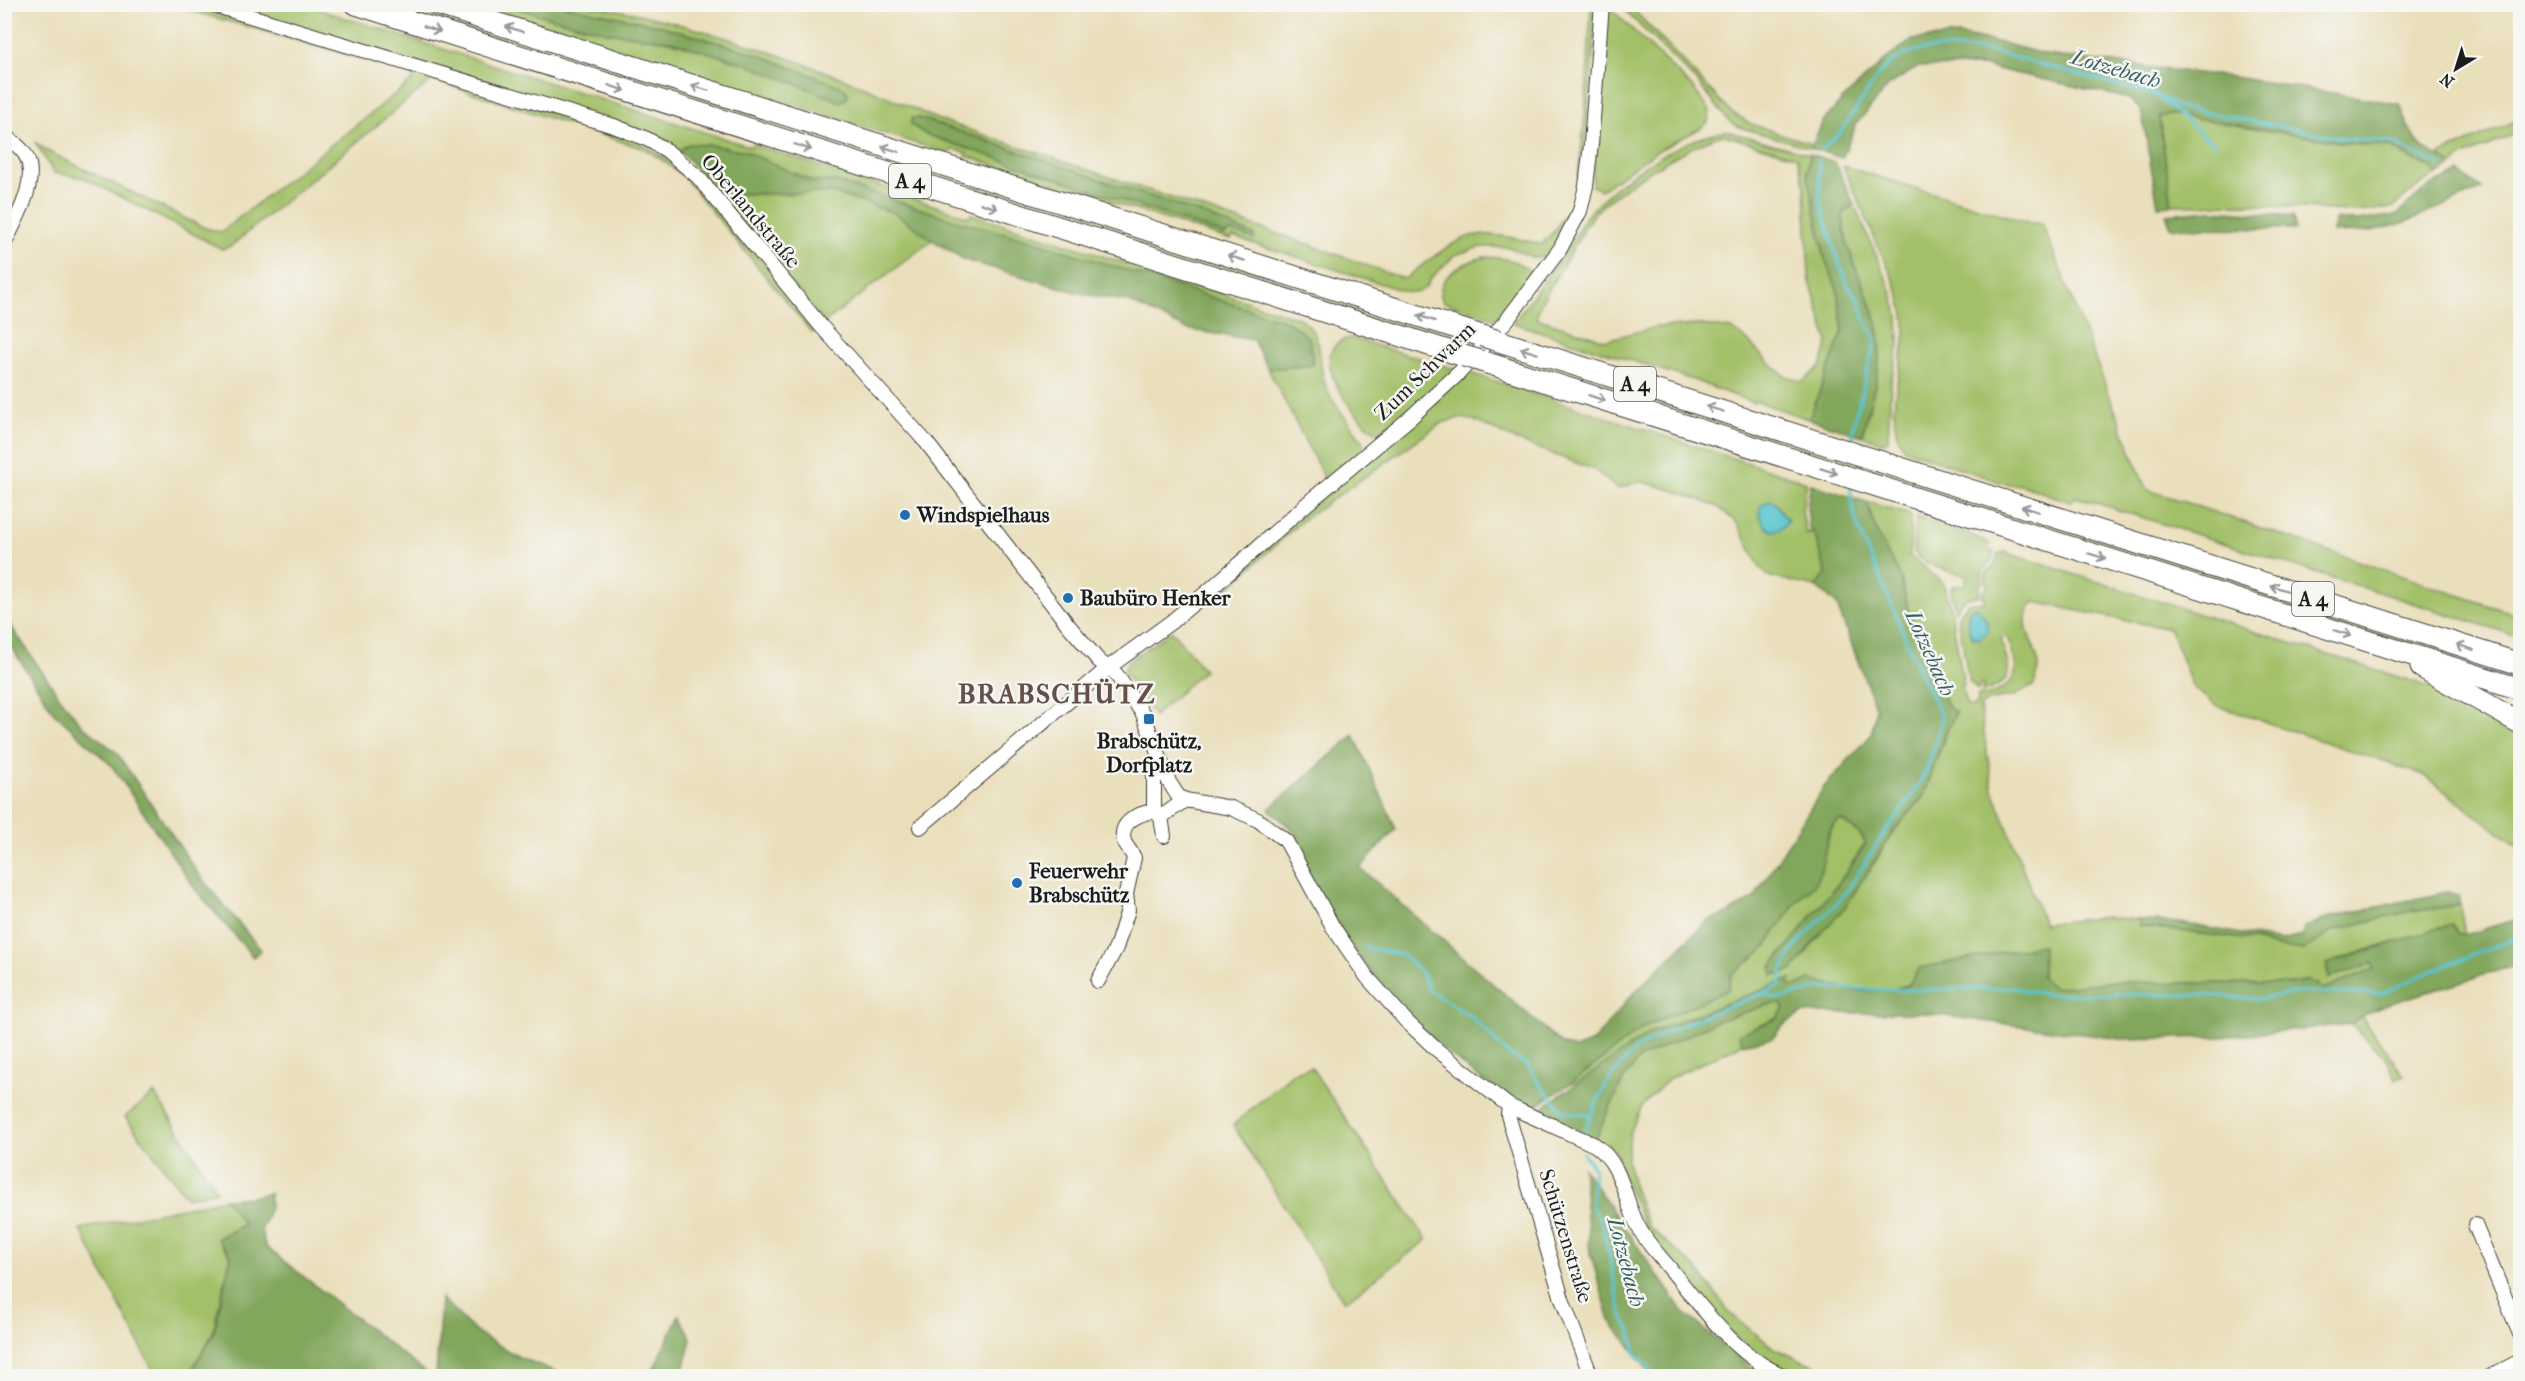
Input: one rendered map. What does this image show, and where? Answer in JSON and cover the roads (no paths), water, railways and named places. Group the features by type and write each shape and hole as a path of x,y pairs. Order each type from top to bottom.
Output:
{"highway":[{"name":"A 4","path":"356,4 2520,689"},
{"name":"A 4","path":"436,4 2520,664"},
{"path":"2376,643 2520,723"}],"street":[{"name":"Oberlandstraße","path":"210,4 603,123 630,132 666,150 698,177 821,326 926,442 1069,626 1099,661 1116,674 1143,714 1169,782 1178,796 1185,800"},
{"name":"Zum Schwarm","path":"920,827 1109,667 1189,608 1433,397 1460,372 1522,301 1560,249 1580,211 1591,144 1602,4"},
{"path":"4,134 22,150 28,160 30,174 22,208 4,244"},
{"path":"1160,760 1154,768 1157,814 1164,836"},
{"path":"1098,981 1116,948 1128,910 1126,894 1134,858 1123,835 1127,824 1140,813 1157,814 1185,800 1231,808 1258,820 1286,841 1333,927 1383,997 1436,1048 1509,1106 1595,1145 1606,1153 1617,1168 1639,1228 1652,1247 1722,1330 1756,1359 1785,1377"},
{"name":"Schützenstraße","path":"1509,1106 1508,1115 1534,1209 1562,1299 1591,1377"},
{"path":"2475,1225 2520,1334"},
{"path":"2492,1377 2520,1361"}],"water":[{"path":"1770,500 1776,504 1788,521 1781,529 1772,531 1766,527 1760,514 1760,507"},
{"path":"1972,608 1977,608 1986,619 1988,632 1979,639 1973,637 1968,626 1968,614"}],"waterway":[{"name":"Lotzebach","path":"1821,150 1840,133 1880,73 1892,62 1913,51 1938,48 1986,50 2155,95 2182,108 2347,139 2390,142 2440,165"},
{"path":"2159,98 2215,145"},
{"name":"Lotzebach","path":"1819,160 1820,201 1835,252 1849,288 1859,300 1868,328 1876,338 1854,422 1852,443"},
{"name":"Lotzebach","path":"1585,1130 1597,1101 1611,1077 1635,1049 1682,1025 1780,986 1786,962 1793,951 1844,894 1916,789 1927,768 1941,717 1858,528 1851,500 1851,486"},
{"path":"1762,993 1777,999 1821,988 1913,990 2014,988 2044,994 2205,995 2257,999 2299,992 2382,994 2422,975 2520,936"},
{"path":"1365,947 1403,955 1422,973 1429,990 1472,1017 1506,1052 1529,1066 1537,1081 1563,1111 1591,1116"},
{"name":"Lotzebach","path":"1583,1153 1594,1168 1592,1207 1602,1223 1621,1312 1631,1332 1635,1353 1649,1367 1653,1376"}],"place":[{"name":"Windspielhaus","path":"905,515"},
{"name":"Baubüro Henker","path":"1068,598"},
{"name":"Brabschütz, Dorfplatz","path":"1149,719"},
{"name":"Feuerwehr Brabschütz","path":"1017,883"}],"district":[{"name":"BRABSCHÜTZ","path":"1057,694"}]}
